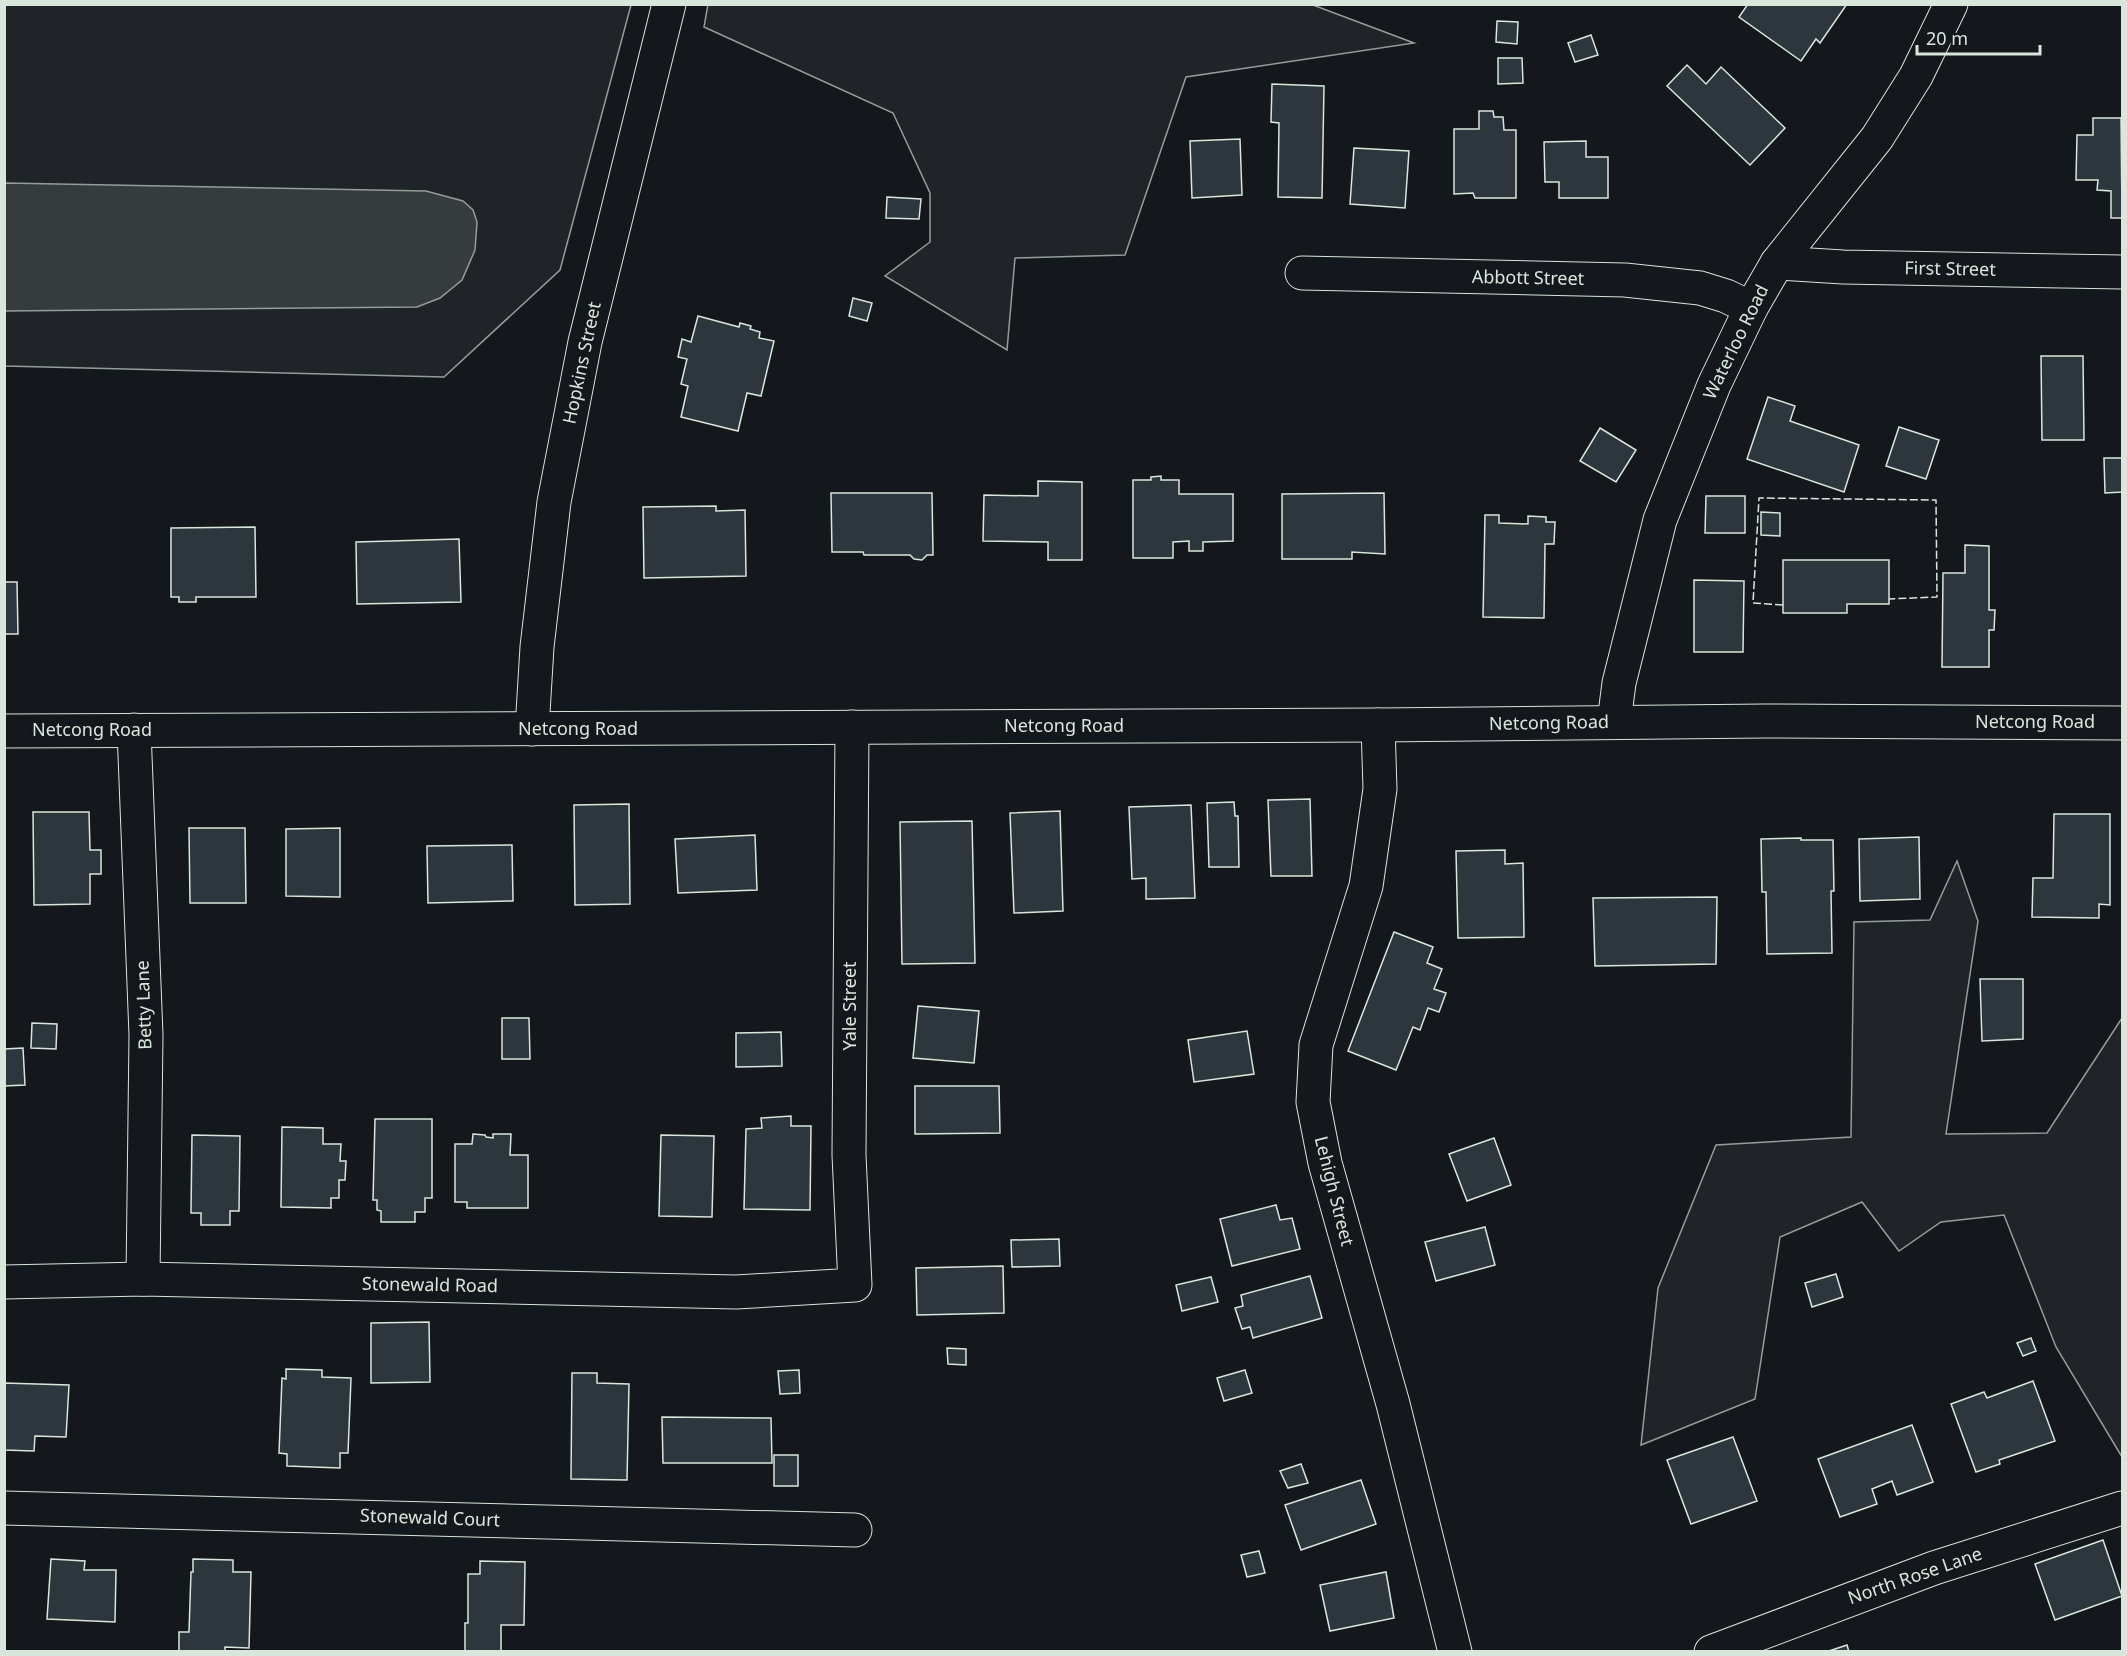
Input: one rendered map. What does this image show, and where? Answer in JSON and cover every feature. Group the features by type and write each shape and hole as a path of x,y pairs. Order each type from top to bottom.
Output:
{"street":[{"name":"Hopkins Street","path":"532,729 537,647 556,490 585,342 669,4"},
{"name":"Waterloo Road","path":"1614,722 1619,683 1660,520 1714,385 1751,308 1777,263 1876,138 1916,76 1951,4"},
{"name":"First Street","path":"1777,263 1844,267 2122,272"},
{"name":"Abbott Street","path":"1302,273 1635,281 1700,288 1726,296 1751,308"},
{"name":"Netcong Road","path":"4,731 1378,725 1765,721 2122,723"},
{"name":"Lehigh Street","path":"1378,725 1380,789 1366,885 1316,1045 1313,1102 1325,1163 1393,1404 1455,1652"},
{"name":"Yale Street","path":"852,727 849,1155 855,1285"},
{"name":"Betty Lane","path":"134,730 146,1035 143,1279"},
{"name":"Stonewald Road","path":"4,1282 143,1279 736,1292 855,1285"},
{"name":"Stonewald Court","path":"4,1508 855,1530"},
{"name":"North Rose Lane","path":"1711,1652 1934,1568 2122,1508"}],"shaded area":[{"path":"708,4 1313,5 1414,43 1186,77 1125,255 1015,258 1007,350 885,276 930,242 930,193 893,113 704,27"},
{"path":"5,5 631,5 560,270 444,377 5,366"},
{"path":"5,183 426,191 463,201 473,210 477,222 475,250 462,280 440,298 417,307 5,311"},
{"path":"1957,861 1978,921 1946,1134 2047,1133 2122,1018 2122,1457 2056,1347 2004,1215 1941,1222 1899,1251 1862,1202 1780,1237 1755,1399 1641,1445 1658,1288 1716,1145 1851,1137 1854,922 1930,920"}],"building":[{"path":"1748,4 1847,4 1820,43 1816,39 1801,61 1739,17"},
{"path":"1497,21 1518,22 1517,44 1496,42"},
{"path":"1591,35 1598,55 1575,62 1568,43"},
{"path":"1498,58 1522,58 1523,83 1498,84"},
{"path":"1687,65 1706,84 1721,67 1785,128 1750,165 1667,86"},
{"path":"1272,84 1324,86 1322,198 1278,197 1279,123 1271,122"},
{"path":"1479,111 1493,111 1494,117 1503,117 1504,130 1516,130 1516,198 1475,198 1473,193 1454,194 1454,129 1479,129"},
{"path":"2093,118 2121,118 2122,218 2111,218 2111,191 2097,190 2098,180 2076,180 2077,135 2093,135"},
{"path":"1240,139 1242,195 1192,198 1190,141"},
{"path":"1586,141 1586,157 1608,157 1608,198 1559,198 1559,182 1545,182 1544,142"},
{"path":"1354,148 1409,151 1405,208 1350,204"},
{"path":"887,197 921,199 919,219 886,218"},
{"path":"853,298 872,303 867,321 849,316"},
{"path":"698,316 739,327 740,323 751,326 750,329 760,332 759,338 774,341 761,396 747,393 738,431 681,417 688,386 681,384 687,359 678,357 682,339 691,342"},
{"path":"2041,356 2083,356 2084,440 2042,440"},
{"path":"1768,397 1795,406 1790,421 1859,445 1844,492 1747,459"},
{"path":"1899,427 1939,440 1926,479 1886,466"},
{"path":"1600,428 1636,450 1616,482 1580,461"},
{"path":"2104,458 2122,458 2122,492 2105,493"},
{"path":"1161,476 1161,480 1179,480 1179,494 1233,494 1233,541 1203,542 1203,551 1189,551 1189,541 1173,542 1173,558 1133,558 1133,480 1151,480 1151,477"},
{"path":"1038,481 1082,482 1082,560 1048,560 1048,542 983,541 984,495 1038,496"},
{"path":"831,493 932,493 933,555 927,555 922,560 914,559 910,555 832,552"},
{"path":"1384,493 1385,554 1352,552 1352,559 1282,559 1282,494"},
{"path":"1706,496 1745,496 1745,533 1705,533"},
{"path":"716,506 716,511 745,510 746,576 644,578 643,507"},
{"path":"1761,512 1780,513 1780,536 1761,535"},
{"path":"1485,515 1499,515 1499,523 1528,524 1528,516 1546,517 1546,522 1555,522 1554,544 1545,544 1544,618 1483,617"},
{"path":"255,527 256,597 196,597 196,602 179,602 179,597 171,597 171,528"},
{"path":"459,539 461,602 357,604 356,542"},
{"path":"1965,545 1989,546 1989,610 1995,610 1994,630 1989,630 1989,667 1942,667 1943,573 1965,573"},
{"path":"1783,560 1889,560 1889,604 1847,604 1847,613 1783,613"},
{"path":"1694,580 1744,581 1743,652 1694,652"},
{"path":"4,582 17,582 18,634 4,634"},
{"path":"1310,799 1312,876 1271,876 1268,800"},
{"path":"1234,802 1235,816 1238,816 1239,867 1209,867 1207,803"},
{"path":"629,804 630,904 575,905 574,805"},
{"path":"1191,805 1195,898 1146,899 1146,878 1132,879 1129,807"},
{"path":"1060,811 1063,911 1014,913 1010,813"},
{"path":"33,812 89,812 90,850 101,850 101,874 90,874 90,904 34,905"},
{"path":"2054,814 2110,814 2110,905 2099,904 2099,918 2032,917 2033,878 2053,878"},
{"path":"972,821 975,963 902,964 900,822"},
{"path":"189,828 245,828 246,903 190,903"},
{"path":"340,828 340,897 286,896 286,829"},
{"path":"755,835 757,890 678,893 675,839"},
{"path":"1919,837 1920,899 1860,901 1859,839"},
{"path":"1801,838 1801,840 1833,840 1832,953 1767,954 1766,892 1762,892 1761,839"},
{"path":"512,845 513,901 428,903 427,846"},
{"path":"1505,850 1505,864 1523,863 1524,937 1458,938 1456,851"},
{"path":"1717,897 1716,964 1595,966 1593,898"},
{"path":"1394,932 1433,947 1427,963 1442,969 1434,989 1446,993 1439,1012 1428,1008 1420,1030 1413,1027 1396,1070 1348,1051"},
{"path":"1980,979 2023,979 2023,1039 1982,1041"},
{"path":"918,1006 979,1011 974,1063 913,1058"},
{"path":"502,1018 529,1018 530,1059 502,1059"},
{"path":"32,1023 57,1024 56,1049 31,1048"},
{"path":"1247,1031 1254,1074 1194,1082 1188,1040"},
{"path":"781,1032 782,1066 736,1067 736,1033"},
{"path":"23,1048 25,1085 4,1086 4,1049"},
{"path":"915,1086 999,1086 1000,1133 915,1134"},
{"path":"791,1116 791,1126 811,1126 810,1210 744,1209 746,1129 762,1128 761,1118"},
{"path":"375,1119 432,1119 432,1198 425,1198 425,1212 415,1212 415,1222 381,1222 381,1211 377,1210 377,1200 373,1200"},
{"path":"282,1127 323,1128 323,1144 341,1144 340,1161 346,1161 345,1180 339,1180 339,1198 331,1198 331,1208 281,1207"},
{"path":"473,1134 493,1138 493,1134 511,1134 510,1155 528,1155 528,1208 467,1208 467,1202 455,1202 455,1144 472,1144"},
{"path":"192,1135 240,1136 239,1211 230,1211 230,1225 201,1225 201,1213 191,1213"},
{"path":"661,1135 714,1136 712,1217 659,1216"},
{"path":"1494,1138 1511,1185 1467,1201 1449,1154"},
{"path":"1276,1205 1280,1220 1292,1218 1300,1249 1232,1266 1220,1219"},
{"path":"1485,1227 1495,1265 1436,1281 1425,1242"},
{"path":"1059,1239 1060,1266 1012,1267 1011,1240"},
{"path":"1003,1266 1004,1313 917,1315 916,1268"},
{"path":"1836,1274 1843,1297 1812,1307 1805,1283"},
{"path":"1310,1276 1322,1318 1253,1338 1250,1327 1242,1329 1235,1308 1243,1306 1241,1295"},
{"path":"1211,1277 1218,1302 1182,1311 1176,1285"},
{"path":"429,1322 430,1382 371,1383 371,1323"},
{"path":"2031,1338 2036,1351 2023,1356 2017,1343"},
{"path":"947,1348 966,1349 966,1365 948,1364"},
{"path":"286,1369 322,1370 322,1377 351,1378 348,1453 340,1453 340,1468 287,1466 287,1454 279,1453 282,1378 286,1379"},
{"path":"799,1370 800,1393 780,1394 778,1371"},
{"path":"1245,1370 1252,1393 1224,1401 1217,1378"},
{"path":"572,1373 597,1373 597,1383 629,1384 627,1480 571,1479"},
{"path":"2033,1381 2055,1441 1999,1460 2000,1464 1976,1472 1951,1404 1984,1392 1987,1398"},
{"path":"4,1383 69,1385 66,1437 35,1436 34,1451 4,1450"},
{"path":"662,1417 771,1418 772,1463 663,1463"},
{"path":"1912,1425 1933,1482 1897,1495 1892,1481 1872,1489 1877,1504 1840,1517 1818,1459"},
{"path":"1733,1437 1757,1501 1691,1524 1667,1460"},
{"path":"774,1455 798,1455 798,1486 774,1486"},
{"path":"1301,1464 1308,1483 1288,1488 1280,1471"},
{"path":"1361,1480 1376,1524 1301,1550 1285,1505"},
{"path":"2103,1540 2122,1596 2055,1620 2035,1564"},
{"path":"1259,1551 1265,1573 1247,1577 1241,1555"},
{"path":"51,1559 85,1561 84,1570 116,1570 115,1622 47,1619"},
{"path":"193,1559 233,1560 233,1572 251,1572 249,1648 225,1647 225,1652 179,1652 179,1632 189,1632"},
{"path":"480,1561 525,1562 524,1625 501,1625 501,1652 465,1652 465,1623 468,1623 468,1574 480,1574"},
{"path":"1386,1572 1394,1618 1330,1631 1320,1585"},
{"path":"1847,1645 1849,1652 1826,1652"}],"fence":[{"path":"1783,605 1753,603 1759,498 1936,500 1937,597 1889,599"}]}
